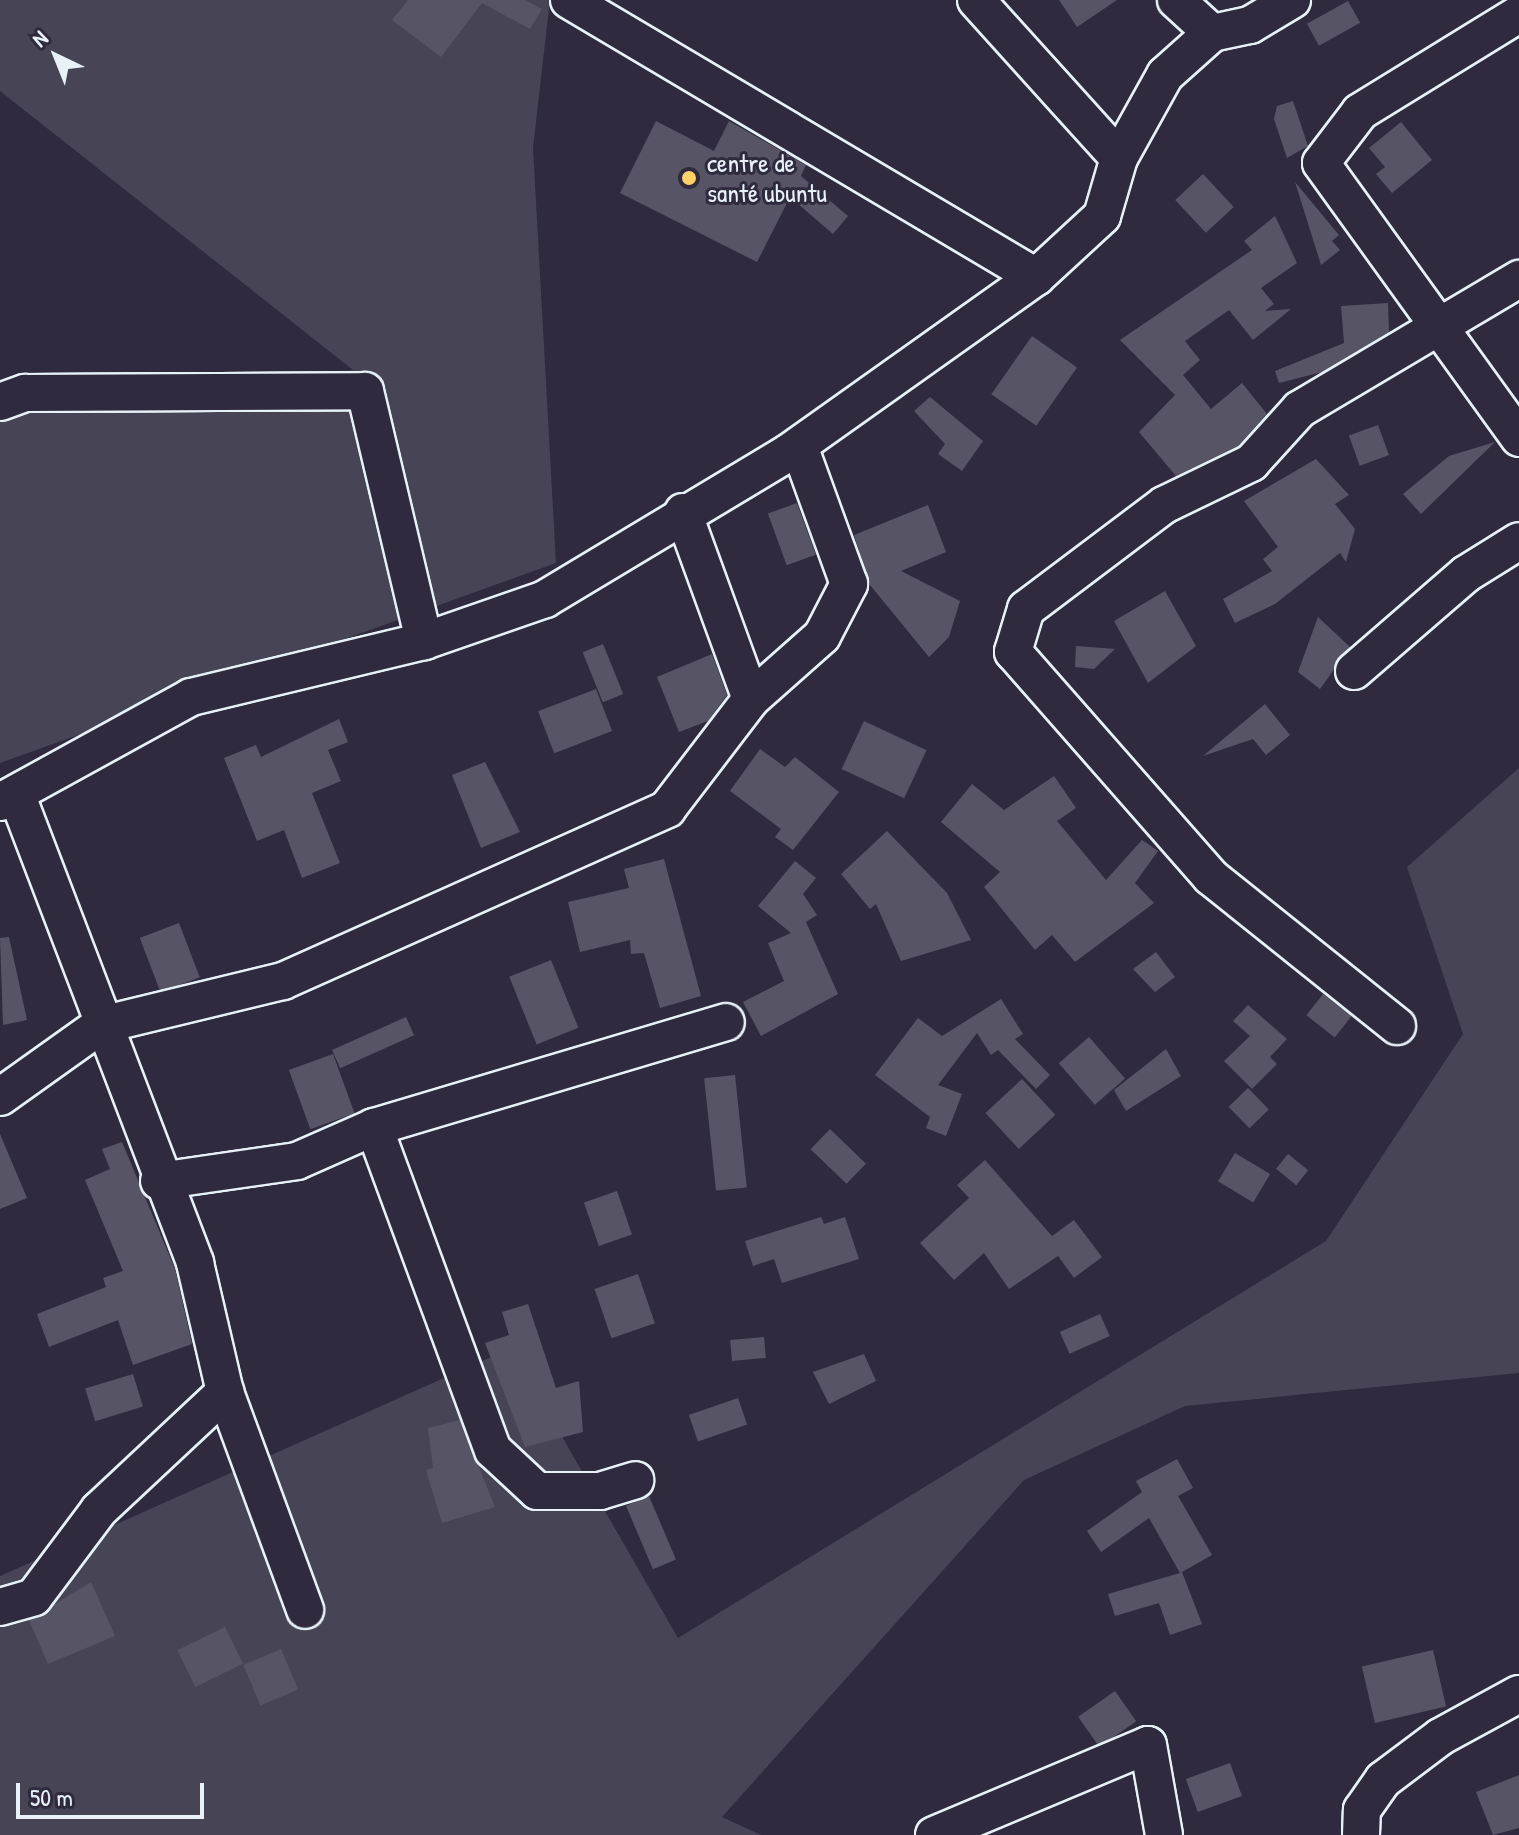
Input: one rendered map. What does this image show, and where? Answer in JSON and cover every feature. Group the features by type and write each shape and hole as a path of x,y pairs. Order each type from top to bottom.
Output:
{"street":[{"path":"569,0 1036,277"},
{"path":"976,0 1119,158"},
{"path":"1176,0 1212,33"},
{"path":"305,1610 225,1392 195,1263 159,1181 101,1025 9,799 191,697 424,641 545,599 683,512 799,446 1036,277 1102,216 1119,158 1165,75 1212,33 1250,25 1292,0"},
{"path":"1519,14 1360,112 1321,163 1519,438"},
{"path":"1397,1026 1211,877 1013,652 1026,609 1164,505 1251,463 1300,409 1519,279"},
{"path":"0,402 25,393 365,391 424,641"},
{"path":"0,1097 101,1025 283,981 667,809 751,699 822,636 849,584 799,446"},
{"path":"683,512 751,699"},
{"path":"1354,671 1466,574 1519,541"},
{"path":"159,1181 297,1161 374,1127 726,1022"},
{"path":"374,1127 493,1450 537,1491 600,1491 635,1480"},
{"path":"0,1607 34,1597 99,1510 225,1392"},
{"path":"1361,1835 1362,1810 1383,1780 1440,1737 1519,1694"},
{"path":"934,1835 1148,1745 1164,1835"}],"shaded area":[{"path":"0,0 550,0 533,148 556,563 0,763 0,417 353,370 0,91"},
{"path":"1519,768 1519,1373 1185,1406 1024,1480 722,1817 761,1835 0,1835 0,1576 511,1348 678,1638 1326,1241 1463,1034 1407,867"}],"building":[{"path":"408,0 525,0 542,9 530,29 482,3 441,57 392,20"},
{"path":"1059,0 1117,0 1077,27"},
{"path":"1348,1 1360,23 1319,46 1307,24"},
{"path":"1293,101 1308,146 1287,158 1274,119 1277,106"},
{"path":"656,121 714,151 729,121 806,165 801,176 848,216 833,234 790,197 757,262 620,193"},
{"path":"1401,122 1432,160 1392,193 1376,174 1385,167 1369,148"},
{"path":"1203,174 1234,207 1206,233 1175,200"},
{"path":"1295,182 1339,235 1332,241 1340,250 1321,265"},
{"path":"1275,216 1297,263 1261,288 1274,304 1265,311 1291,309 1253,340 1229,310 1185,341 1200,360 1183,375 1211,409 1242,383 1267,414 1238,446 1176,476 1139,432 1175,395 1120,340 1252,250 1244,241"},
{"path":"1388,303 1389,332 1322,372 1279,383 1275,371 1344,343 1341,306"},
{"path":"1032,336 1077,368 1036,426 991,394"},
{"path":"930,397 983,441 962,471 938,454 945,444 914,411"},
{"path":"1378,425 1389,455 1360,466 1349,436"},
{"path":"1495,442 1421,514 1403,494 1449,456"},
{"path":"1316,459 1349,495 1335,504 1355,529 1346,562 1340,553 1275,604 1235,623 1223,599 1272,571 1263,559 1278,547 1244,501"},
{"path":"797,503 816,555 787,565 768,514"},
{"path":"928,505 946,552 901,571 960,601 949,637 929,657 870,585 854,535"},
{"path":"1165,591 1196,646 1148,683 1114,621"},
{"path":"1318,617 1350,647 1320,689 1298,672"},
{"path":"603,644 623,694 603,702 583,652"},
{"path":"1076,646 1115,649 1094,669 1075,667"},
{"path":"712,654 727,695 708,721 679,732 657,677"},
{"path":"596,689 612,731 554,753 538,711"},
{"path":"1265,704 1290,735 1266,755 1253,739 1203,756"},
{"path":"339,719 348,742 328,750 341,781 312,793 340,863 302,878 284,830 257,841 224,758 256,745 261,757"},
{"path":"864,721 927,750 904,798 842,769"},
{"path":"760,749 785,767 795,757 839,792 793,850 775,837 781,829 730,791"},
{"path":"485,762 520,832 481,848 452,775"},
{"path":"1054,776 1076,808 1057,821 1106,880 1142,840 1158,851 1135,883 1154,903 1075,962 1052,935 1035,950 984,887 1000,872 941,822 972,784 1004,810"},
{"path":"887,831 947,893 971,940 901,961 876,904 870,909 841,874"},
{"path":"664,859 701,996 660,1008 644,953 631,954 630,940 580,952 568,902 629,888 624,869"},
{"path":"795,861 816,878 803,894 817,915 806,922 838,994 761,1036 743,1002 784,981 768,943 791,933 758,906"},
{"path":"179,923 200,977 161,992 140,938"},
{"path":"9,937 27,1020 3,1025 0,938"},
{"path":"1156,952 1175,977 1155,992 1133,969"},
{"path":"551,960 578,1028 537,1045 509,977"},
{"path":"1323,994 1351,1016 1335,1037 1306,1015"},
{"path":"1001,999 1023,1034 1015,1039 1050,1075 1036,1089 998,1050 991,1055 977,1033 938,1085 962,1094 946,1136 926,1128 930,1117 875,1075 918,1018 942,1036"},
{"path":"1248,1005 1287,1039 1270,1057 1277,1064 1252,1089 1224,1061 1250,1036 1233,1021"},
{"path":"406,1017 414,1035 340,1068 332,1050"},
{"path":"1089,1037 1125,1079 1095,1105 1059,1063"},
{"path":"1166,1049 1181,1076 1126,1111 1114,1090"},
{"path":"333,1054 355,1113 310,1129 289,1070"},
{"path":"735,1075 747,1187 716,1191 704,1078"},
{"path":"1022,1079 1055,1115 1019,1149 985,1113"},
{"path":"1248,1088 1269,1110 1249,1128 1229,1107"},
{"path":"830,1129 866,1164 847,1184 811,1149"},
{"path":"0,1134 27,1198 0,1209"},
{"path":"122,1142 175,1269 192,1344 133,1365 118,1320 49,1347 37,1314 106,1287 103,1278 123,1271 85,1180 110,1169 102,1149"},
{"path":"1235,1153 1270,1174 1253,1202 1218,1181"},
{"path":"1288,1154 1308,1170 1296,1185 1276,1169"},
{"path":"985,1160 1052,1236 1074,1220 1102,1257 1074,1278 1058,1256 1009,1289 984,1253 954,1280 920,1243 969,1198 957,1185"},
{"path":"617,1191 632,1234 599,1246 584,1202"},
{"path":"821,1217 824,1224 845,1217 859,1259 782,1283 774,1259 753,1266 745,1241"},
{"path":"638,1274 655,1323 611,1338 595,1289"},
{"path":"528,1304 556,1388 579,1381 583,1432 525,1447 485,1343 509,1335 502,1312"},
{"path":"1100,1314 1110,1336 1070,1354 1060,1332"},
{"path":"764,1337 766,1358 732,1361 730,1340"},
{"path":"864,1354 876,1381 829,1404 813,1372"},
{"path":"133,1374 143,1407 95,1421 85,1389"},
{"path":"738,1398 747,1424 698,1441 689,1415"},
{"path":"460,1420 495,1507 442,1523 426,1470 433,1468 428,1428"},
{"path":"1177,1459 1193,1488 1178,1496 1212,1555 1182,1572 1202,1624 1170,1635 1159,1603 1115,1616 1108,1594 1180,1573 1149,1518 1101,1552 1087,1531 1142,1492 1136,1481"},
{"path":"649,1496 676,1560 653,1569 626,1506"},
{"path":"91,1582 115,1636 48,1664 29,1620"},
{"path":"225,1627 243,1664 195,1687 177,1650"},
{"path":"281,1649 298,1690 260,1706 243,1665"},
{"path":"1433,1650 1446,1707 1375,1723 1362,1666"},
{"path":"1115,1691 1136,1721 1099,1747 1078,1717"},
{"path":"1230,1763 1242,1796 1198,1812 1186,1779"},
{"path":"1519,1775 1519,1828 1493,1835 1476,1792"}],"place":[{"name":"centre de santé ubuntu","path":"689,178"}]}
